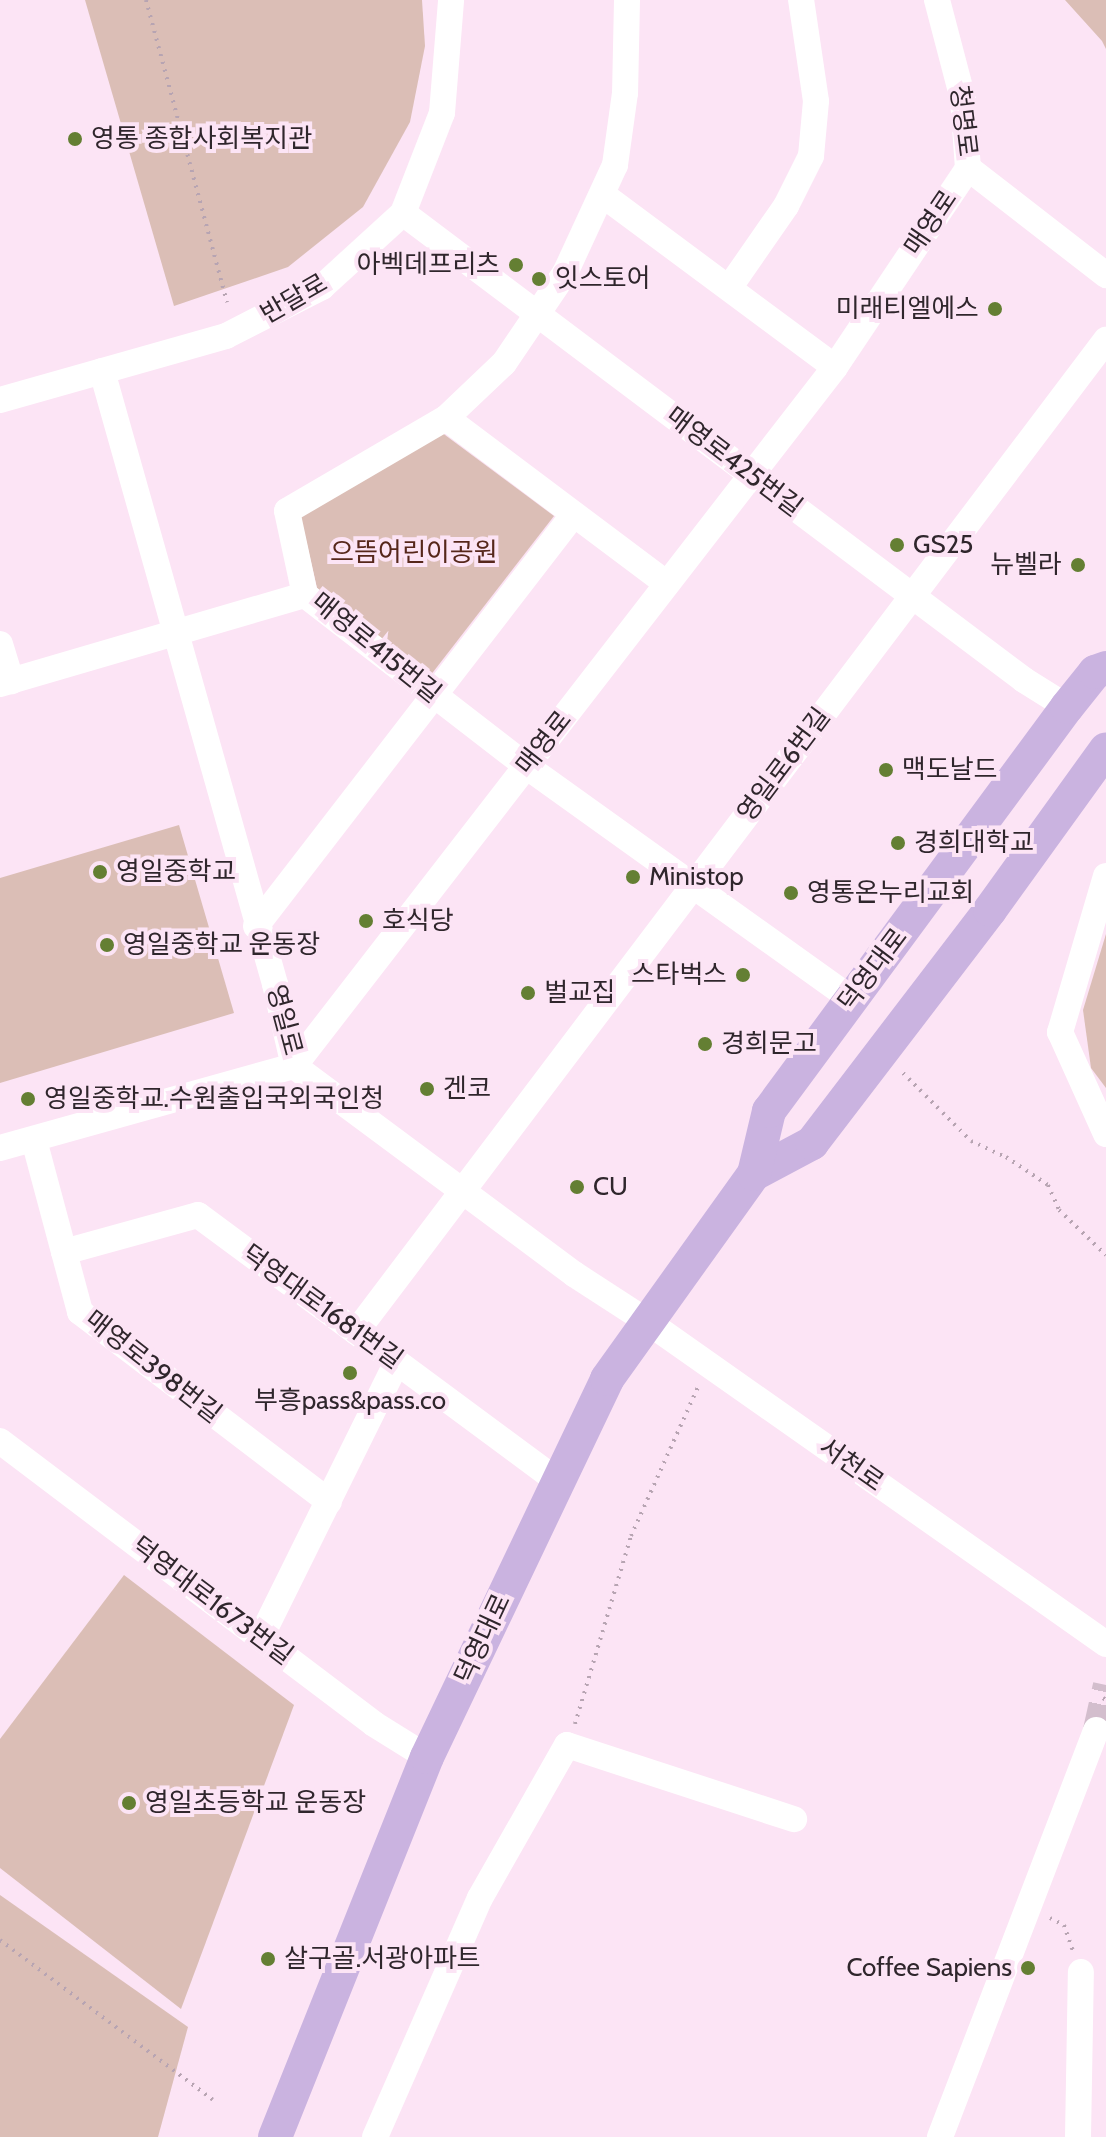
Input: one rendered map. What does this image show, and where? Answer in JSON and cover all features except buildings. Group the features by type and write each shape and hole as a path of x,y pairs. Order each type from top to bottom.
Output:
{"main road":[{"name":"덕영대로","path":"283,2134 427,1757 607,1379 754,1174 769,1111 1067,707 1095,672 1106,668"},
{"name":"덕영대로","path":"754,1174 812,1143 1106,749"}],"street":[{"name":"반달로","path":"0,400 226,336 322,287 403,213 442,113 451,0"},
{"name":"매영로415번길","path":"627,0 625,93 615,165 565,273 504,363 446,418 287,511 305,595 526,766 851,999"},
{"path":"729,288 786,206 811,156 816,101 801,0"},
{"name":"청명로","path":"937,0 963,99 968,168 1106,275"},
{"name":"매영로","path":"294,1066 835,367 968,168"},
{"path":"603,195 835,367"},
{"name":"매영로425번길","path":"403,213 1024,680 1067,707"},
{"name":"영일로6번길","path":"356,1332 1106,340"},
{"name":"영일로","path":"102,371 256,926 275,984 294,1066 574,1274 648,1322"},
{"path":"446,418 667,584"},
{"path":"256,926 574,514"},
{"path":"0,644 6,683 305,595"},
{"path":"1106,876 1060,1032 1106,1134"},
{"path":"0,1148 294,1066"},
{"name":"매영로398번길","path":"34,1140 80,1312 329,1502"},
{"name":"덕영대로1681번길","path":"64,1252 198,1215 558,1481"},
{"name":"서천로","path":"648,1322 1106,1644"},
{"path":"261,1637 397,1362"},
{"name":"덕영대로1673번길","path":"0,1441 374,1724 427,1757"},
{"path":"940,2137 1096,1730"},
{"path":"375,2137 480,1898 567,1745 794,1819"},
{"path":"1078,2137 1081,1972"}],"path":[{"path":"146,0 227,302"},
{"path":"881,1052 971,1141 1006,1157 1048,1185 1059,1210 1106,1255"},
{"path":"567,1745 585,1701 631,1536 708,1364"},
{"path":"1027,1908 1064,1925 1081,1972"},
{"path":"0,1940 213,2100"}],"green space":[{"path":"85,0 422,0 425,46 410,122 363,207 288,267 174,306"},
{"path":"1065,0 1106,0 1106,49 1102,41"},
{"name":"으뜸어린이공원","path":"441,432 554,516 430,676 317,588 300,514"},
{"name":"영일중학교 운동장","path":"179,825 234,1013 0,1083 0,878"},
{"path":"1106,934 1106,1088 1091,1068 1083,1010"},
{"name":"영일초등학교 운동장","path":"124,1575 294,1705 181,2009 0,1868 0,1739"},
{"path":"0,1895 188,2027 158,2137 0,2137"}],"tunnel":[{"path":"1096,1730 1106,1685"}],"place":[{"name":"영통 종합사회복지관","path":"75,139"},
{"name":"아벡데프리츠","path":"516,265"},
{"name":"잇스토어","path":"539,279"},
{"name":"미래티엘에스","path":"995,309"},
{"name":"GS25","path":"897,545"},
{"name":"뉴벨라","path":"1078,565"},
{"name":"맥도날드","path":"886,770"},
{"name":"경희대학교","path":"898,843"},
{"name":"영일중학교","path":"100,872"},
{"name":"Ministop","path":"633,877"},
{"name":"영통온누리교회","path":"791,893"},
{"name":"호식당","path":"366,921"},
{"name":"영일중학교 운동장","path":"107,945"},
{"name":"스타벅스","path":"743,975"},
{"name":"벌교집","path":"528,993"},
{"name":"경희문고","path":"705,1044"},
{"name":"겐코","path":"427,1089"},
{"name":"영일중학교.수원출입국외국인청","path":"28,1099"},
{"name":"CU","path":"577,1187"},
{"name":"부흥pass&pass.co","path":"350,1373"},
{"name":"영일초등학교 운동장","path":"129,1803"},
{"name":"살구골.서광아파트","path":"268,1959"},
{"name":"Coffee Sapiens","path":"1028,1968"}]}
